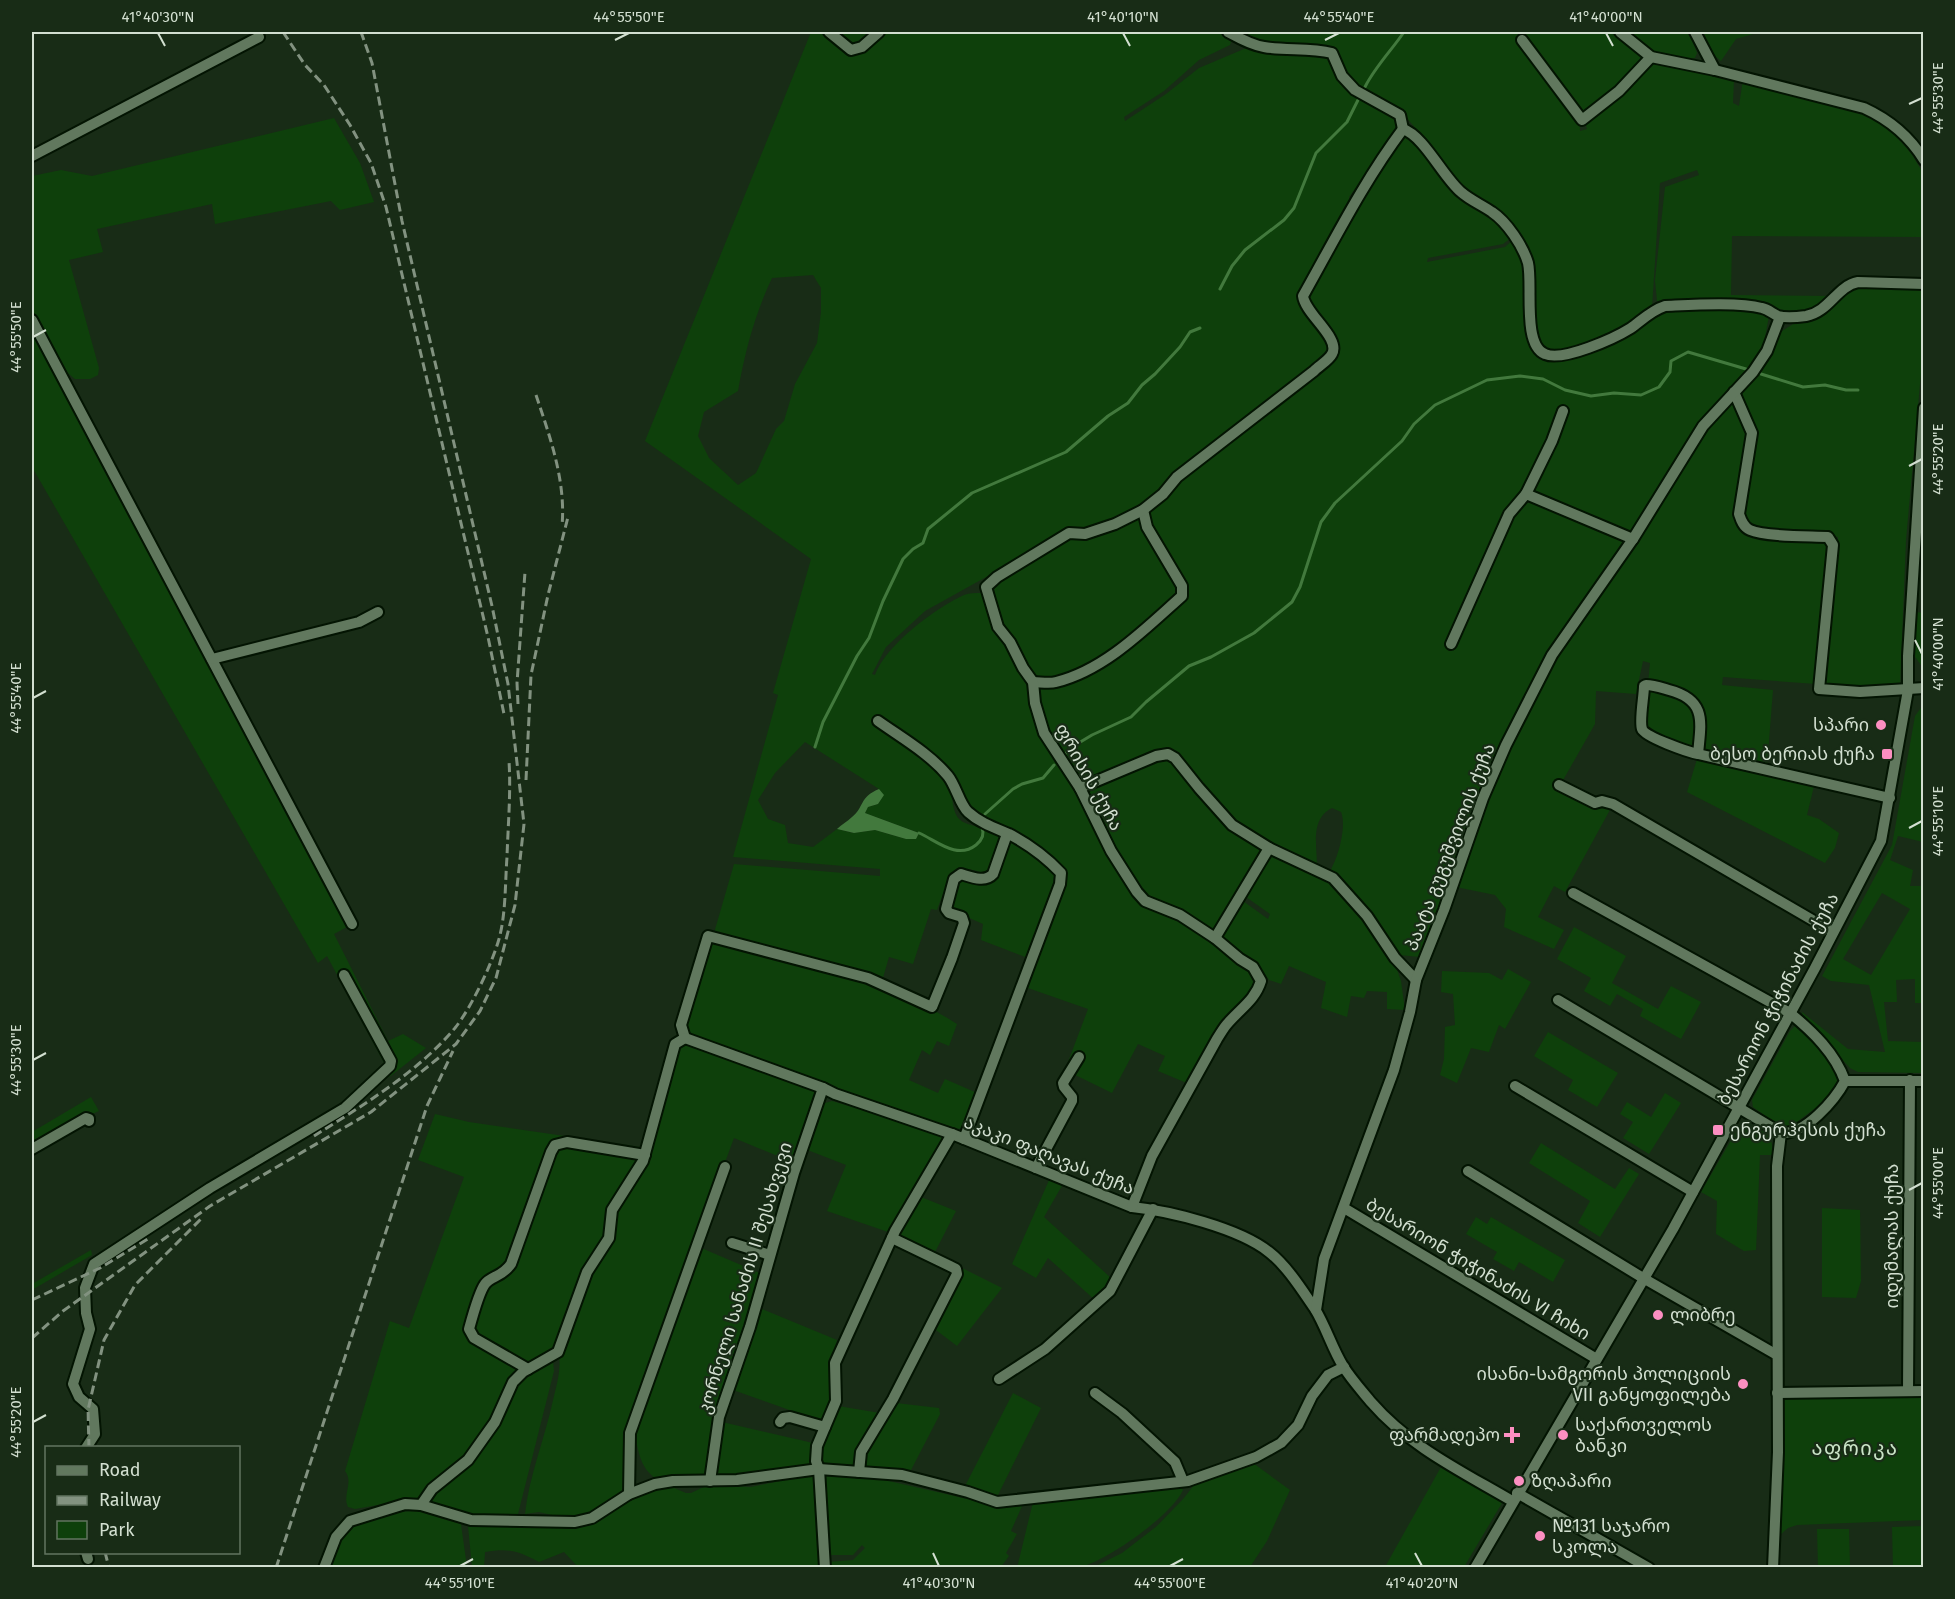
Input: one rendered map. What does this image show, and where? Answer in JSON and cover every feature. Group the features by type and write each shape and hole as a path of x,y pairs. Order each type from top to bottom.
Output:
{"street":[{"path":"829,32 851,50 862,47 879,32"},
{"path":"1228,32 1263,47 1322,50 1332,53 1342,76 1355,90 1400,115 1403,129 1414,135 1460,192 1495,214 1522,246 1528,266 1532,337 1536,348 1545,355 1561,355 1580,351 1630,328 1657,308 1665,306 1743,306 1763,308 1780,317 1807,316 1830,304 1847,284 1858,282 1923,284"},
{"path":"1620,32 1651,57 1714,70 1864,108 1881,116 1905,136 1923,160"},
{"path":"1695,32 1714,70"},
{"path":"32,156 259,37"},
{"path":"1522,40 1582,120 1619,91 1651,57"},
{"name":"ფრისის ქუჩა","path":"1132,1207 1152,1156 1217,1039 1229,1022 1247,1005 1258,990 1261,981 1253,967 1215,938 1180,915 1145,901 1137,892 1111,851 1080,789 1044,734 1035,703 1033,682 1010,642 998,627 986,587 997,577 1069,534 1085,534 1115,524 1143,510 1177,477 1332,355 1334,347 1331,337 1308,309 1303,296 1353,206 1385,153 1403,129"},
{"name":"პაატა გუგუშვილის ქუჩა","path":"1316,1310 1324,1258 1394,1070 1416,980 1444,910 1483,798 1506,746 1552,655 1633,539 1703,426 1753,372 1767,351 1780,317"},
{"path":"32,320 352,924"},
{"path":"1734,392 1752,433 1739,514 1742,523 1748,529 1761,533 1828,537 1833,545 1819,689 1860,692 1923,688"},
{"name":"ბესარიონ ჭიჭინაძის ქუჩა","path":"1475,1568 1739,1108 1881,841 1908,690 1908,656 1919,536 1923,408"},
{"path":"1451,644 1509,513 1526,494 1552,441 1563,411"},
{"path":"1526,494 1633,539"},
{"path":"1033,682 1055,682 1105,660 1182,596 1182,586 1147,527 1143,510"},
{"path":"212,659 359,622 378,612"},
{"path":"1698,754 1702,719 1695,704 1684,694 1648,684 1644,687 1642,730 1686,752 1890,798"},
{"path":"878,722 931,760 948,776 957,789 965,810 977,820 1031,847 1061,873 1060,884 964,1139"},
{"path":"1080,789 1156,756 1168,754 1175,758 1232,825 1269,848 1333,878 1367,916 1395,958 1416,980"},
{"path":"1559,785 1595,803 1602,801 1613,804 1833,932"},
{"path":"421,1505 432,1490 468,1460 495,1422 513,1382 528,1369 558,1352 588,1272 609,1238 612,1210 643,1161 675,1044 685,1038 681,1025 708,936 868,978 932,1007 964,923 962,917 949,913 946,909 954,879 961,874 983,879 989,878 993,874 1007,834"},
{"path":"1215,938 1269,848"},
{"path":"1573,893 1790,1013 1815,1035 1828,1051 1841,1068 1845,1081"},
{"path":"87,1446 95,1434 93,1409 79,1397 73,1384 90,1329 86,1313 85,1288 94,1264 210,1188 345,1108 390,1066 391,1061 344,975"},
{"path":"1558,1000 1781,1134 1788,1134 1819,1115 1830,1104 1845,1081"},
{"name":"აკაკი ფაღავას ქუჩა","path":"685,1038 834,1094 952,1134 1132,1207 1153,1209 1251,1239 1271,1253 1316,1310 1344,1367 1372,1403 1401,1433 1422,1449 1649,1568"},
{"path":"1036,1168 1072,1101 1063,1083 1079,1057"},
{"name":"იდუმალას ქუჩა","path":"1908,1391 1910,1080"},
{"path":"1845,1081 1923,1080"},
{"path":"1515,1086 1692,1192"},
{"name":"კორნელი სანაძის II შესახვევი","path":"710,1481 718,1417 750,1327 794,1173 823,1088"},
{"path":"32,1149 86,1118 89,1121"},
{"path":"825,1568 819,1469 816,1461 817,1446 836,1401 835,1363 892,1238 952,1134"},
{"path":"1773,1568 1777,1497 1777,1166 1781,1134"},
{"path":"528,1369 474,1338 469,1329 483,1286 504,1274 511,1264 555,1144 567,1142 645,1155"},
{"path":"628,1494 630,1433 725,1167"},
{"path":"1468,1171 1643,1278 1777,1355"},
{"name":"ბესარიონ ჭიჭინაძის VI ჩიხი","path":"1344,1208 1596,1358"},
{"path":"999,1379 1045,1349 1110,1291 1153,1209"},
{"path":"858,1472 861,1452 893,1399 957,1274 956,1269 892,1238"},
{"path":"732,1243 770,1255"},
{"path":"324,1568 336,1537 350,1521 405,1504 421,1505 471,1520 575,1522 592,1518 628,1494 655,1484 673,1481 737,1480 819,1469 902,1475 997,1502 1184,1481 1256,1457 1281,1443 1298,1425 1312,1396 1328,1375 1344,1367"},
{"path":"1778,1393 1923,1391"},
{"path":"1095,1393 1122,1413 1175,1461 1184,1481"},
{"path":"780,1422 783,1418 790,1417 825,1427"}],"green space":[{"path":"811,32 825,32 848,54 867,50 867,45 882,32 1224,32 1232,39 1230,45 1199,60 1164,91 1124,117 1125,121 1166,94 1199,68 1251,46 1264,49 1317,51 1328,55 1347,86 1396,117 1399,129 1349,197 1352,203 1300,292 1305,311 1324,332 1327,340 1327,350 1323,361 1176,474 1141,507 1114,523 1099,528 1067,532 925,611 886,647 872,674 875,675 889,652 900,640 926,618 964,595 982,593 994,625 1030,686 1037,727 1077,791 1099,835 1132,891 1143,905 1178,919 1215,943 1251,973 1254,986 1249,996 1224,1020 1189,1084 1158,1071 1165,1056 1138,1044 1112,1093 1065,1070 1088,1009 1025,987 1064,887 1065,873 1052,858 1024,839 976,814 967,805 958,783 939,761 880,718 876,725 924,757 947,779 956,814 963,822 1003,834 990,871 984,874 964,870 952,877 937,910 931,909 913,964 889,957 882,981 714,933 734,864 880,876 880,869 733,857 778,695 773,693 811,559 645,441","holes":["813,275 821,288 817,343 795,384 784,421 776,429 756,473 738,485 709,458 698,436 704,412 738,391 751,333 772,278","805,742 879,789 883,796 878,804 868,807 865,813 919,833 916,839 906,839 875,830 853,833 837,829 813,847 788,843 785,825 768,819 758,800 775,773"]},
{"path":"833,32 875,32 865,40 852,45"},
{"path":"1236,32 1615,32 1644,58 1643,64 1587,112 1579,112 1580,131 1587,129 1584,120 1654,61 1734,80 1733,103 1739,106 1743,79 1868,114 1883,122 1911,153 1923,173 1923,237 1732,236 1731,295 1832,296 1818,305 1794,312 1731,300 1657,301 1655,280 1665,187 1699,175 1697,170 1660,183 1652,308 1613,331 1580,346 1564,351 1551,351 1540,345 1534,334 1526,247 1461,189 1427,147 1421,134 1402,113 1356,86 1344,72 1337,52 1327,45 1270,43 1250,39"},
{"path":"1626,32 1689,32 1697,53 1695,58 1685,60 1649,51"},
{"path":"1703,32 1760,32 1736,39 1721,61 1714,55"},
{"path":"334,118 360,163 374,202 340,210 331,201 215,224 212,204 97,229 103,252 69,260 99,368 98,375 90,379 75,379 63,369 32,309 32,176 61,170 92,176"},
{"path":"1402,137 1412,140 1494,216 1512,237 1503,244 1428,258 1427,262 1505,247 1513,240 1526,268 1533,348 1566,357 1682,307 1762,311 1769,316 1763,348 1750,371 1634,529 1628,532 1523,492 1507,513 1448,636 1454,638 1508,520 1522,504 1533,502 1623,538 1626,542 1549,655 1481,791 1420,957 1399,955 1360,900 1330,871 1341,842 1343,818 1341,812 1332,808 1320,819 1316,833 1317,867 1270,845 1250,830 1232,821 1176,753 1083,782 1077,781 1046,726 1038,689 1112,663 1186,593 1184,578 1150,529 1147,515 1177,478 1337,352 1304,299 1360,199"},
{"path":"1859,286 1922,288 1923,290 1923,351 1906,540 1900,685 1893,689 1829,686 1825,683 1838,537 1759,528 1751,524 1742,507 1755,431 1737,392 1782,331 1845,292"},
{"path":"32,332 347,927 334,934 388,1041 403,1034 426,1048 392,1075 356,1096 384,1063 327,956 318,963 32,467"},
{"path":"1734,396 1748,427 1735,508 1736,523 1757,538 1826,542 1830,547 1816,684 1723,677 1722,685 1773,690 1767,766 1691,749 1646,729 1644,725 1650,663 1643,661 1636,694 1596,691 1595,724 1562,782 1558,779 1554,787 1589,807 1611,808 1565,892 1554,886 1538,917 1564,930 1554,949 1504,927 1506,909 1495,895 1456,887 1484,804 1553,657 1705,428"},
{"path":"1140,515 1177,580 1179,596 1111,653 1061,677 1047,681 1034,676 1004,631 995,602 994,586 997,579 1067,537"},
{"path":"1915,612 1924,613 1923,668 1913,654"},
{"path":"1923,705 1923,842 1898,836 1890,860 1913,870 1910,886 1923,886 1923,1003 1915,1003 1915,979 1896,980 1897,1002 1884,1002 1888,1041 1923,1042 1923,1073 1858,1072 1850,1068 1803,1017 1802,1012 1848,1049 1885,1052 1869,985 1831,981 1822,976 1892,845 1915,716","holes":["1882,893 1910,909 1871,975 1843,959"]},
{"path":"1167,757 1262,848 1263,852 1216,930 1210,931 1145,897 1138,889 1086,798 1087,789"},
{"path":"1697,759 1814,786 1807,815 1819,819 1839,833 1835,848 1825,863 1687,792"},
{"path":"1010,840 1050,865 1057,874 1057,885 1028,958 981,940 983,924 951,910 957,879 982,881"},
{"path":"1271,855 1318,872 1331,880 1348,898 1394,961 1401,981 1405,1010 1387,1009 1387,992 1367,991 1364,998 1351,996 1347,1017 1321,1008 1326,982 1289,966 1281,984 1269,980 1262,970 1224,942 1221,935 1243,901 1268,919 1270,914 1246,897"},
{"path":"1574,927 1626,956 1612,983 1658,1009 1671,986 1701,1002 1681,1039 1640,1016 1643,1009 1617,994 1610,1006 1584,991 1591,978 1557,959"},
{"path":"715,942 840,973 870,983 900,994 957,1024 949,1046 937,1041 930,1055 922,1050 909,1080 938,1093 945,1079 977,1093 964,1124 959,1129 838,1093 814,1080 691,1034 685,1027 709,947"},
{"path":"1508,969 1531,982 1505,1029 1499,1025 1489,1052 1471,1048 1457,1083 1440,1075 1444,1059 1445,1027 1455,1025 1453,994 1441,992 1442,971 1489,973 1502,980"},
{"path":"1799,1025 1835,1070 1838,1083 1829,1098 1790,1127 1781,1127 1753,1107 1752,1100 1790,1031"},
{"path":"1548,1032 1618,1073 1597,1107 1568,1090 1573,1080 1534,1056"},
{"path":"687,1042 816,1091 792,1162 734,1138 634,1409 625,1494 593,1513 579,1517 560,1517 539,1512 525,1514 557,1383 559,1354 614,1214 643,1167 677,1048"},
{"path":"1665,1093 1681,1103 1649,1154 1623,1138 1633,1122 1620,1114 1627,1102 1651,1117"},
{"path":"91,1097 99,1111 32,1148 32,1132"},
{"path":"832,1101 949,1136 888,1232 827,1211 846,1165 805,1149 821,1108 825,1103"},
{"path":"435,1114 469,1122 640,1147 641,1158 610,1208 603,1239 556,1349 520,1370 493,1417 465,1456 432,1483 418,1498 355,1509 348,1507 346,1498 348,1480 345,1471 390,1321 409,1328 464,1177 418,1160"},
{"path":"1743,1127 1766,1133 1773,1148 1773,1155 1760,1155 1756,1250 1744,1251 1716,1234 1717,1201 1701,1192 1737,1130"},
{"path":"1541,1143 1615,1189 1629,1168 1639,1174 1600,1237 1578,1223 1590,1201 1529,1163"},
{"path":"1050,1178 1063,1184 1044,1217 1111,1278 1107,1289 1095,1300 1048,1258 1036,1278 1012,1264"},
{"path":"921,1197 956,1211 934,1254 898,1239 897,1231"},
{"path":"1822,1208 1860,1210 1861,1281 1856,1298 1822,1297"},
{"path":"1476,1217 1487,1224 1491,1217 1565,1260 1553,1282 1519,1262 1514,1271 1493,1259 1497,1252 1466,1234"},
{"path":"699,1247 762,1274 735,1359 717,1406 706,1474 655,1478 643,1463 634,1432"},
{"path":"91,1250 92,1255 32,1290 32,1284"},
{"path":"962,1268 1002,1288 957,1346 932,1327"},
{"path":"757,1307 837,1340 833,1354 831,1404 823,1422 733,1390"},
{"path":"549,1359 553,1361 554,1371 518,1514 476,1517 429,1504 428,1499 468,1463 519,1381"},
{"path":"1013,1393 1041,1408 997,1497 965,1486"},
{"path":"1923,1397 1923,1520 1797,1525 1788,1528 1780,1535 1782,1398"},
{"path":"896,1403 939,1408 940,1414 910,1472 862,1469 863,1453"},
{"path":"838,1406 880,1413 856,1452 853,1468 821,1465 822,1443"},
{"path":"722,1422 813,1443 810,1466 741,1475 716,1475"},
{"path":"1253,1463 1290,1490 1267,1541 1250,1567 1092,1568 1122,1553 1157,1526 1194,1485"},
{"path":"1441,1467 1502,1503 1464,1567 1385,1567"},
{"path":"814,1474 822,1567 578,1567 564,1552 539,1562 519,1553 501,1550 485,1552 484,1567 472,1567 468,1526 516,1521 570,1529 597,1521 644,1492 660,1488 674,1488 691,1493 708,1485 751,1487"},
{"path":"825,1474 880,1479 994,1505 1023,1504 1011,1531 1017,1534 1006,1553 1009,1556 1001,1567 828,1567 828,1562 853,1560 865,1548 862,1545 853,1555 828,1555"},
{"path":"1180,1487 1183,1490 1177,1500 1153,1524 1093,1563 1068,1569 1017,1568 1033,1502"},
{"path":"418,1511 461,1524 467,1567 327,1568 337,1540 346,1529 355,1523 376,1515"},
{"path":"1923,1526 1923,1567 1893,1567 1892,1527"},
{"path":"1817,1529 1849,1529 1850,1567 1818,1567"}],"shaded area":[{"path":"879,789 884,795 878,804 868,807 865,813 919,833 916,839 906,839 875,830 854,833 837,829 856,814 868,795"}],"waterway":[{"path":"1365,87 1404,32"},
{"path":"1220,289 1232,266 1245,250 1284,220 1294,208 1316,153 1347,122 1358,100"},
{"path":"815,747 823,722 857,656 869,638 903,559 923,543 928,529 972,493 1066,452 1108,416 1128,403 1142,385 1180,347 1190,332 1200,328"},
{"path":"1066,753 1092,735 1131,717 1189,666 1211,657 1254,633 1292,602 1300,587 1321,522 1335,503 1402,441 1414,424 1435,405 1487,380 1520,376 1543,379 1565,390 1591,396 1614,393 1641,395 1659,387 1670,372 1671,361 1688,352 1746,369"},
{"path":"1761,374 1803,387 1825,385 1858,390"},
{"path":"985,814 1013,789 1043,778 1054,765"},
{"path":"919,833 947,848 962,851 980,841 983,835 982,828"}],"railway":[{"path":"283,32 305,65 324,85 350,125 371,163 386,207 488,637 504,714"},
{"path":"32,1338 63,1311 210,1206 371,1112 456,1044 480,1011 496,978 515,905 524,824 508,684 492,606 402,221 372,63 361,32"},
{"path":"536,395 559,476 562,492 562,526"},
{"path":"526,780 531,675 568,517"},
{"path":"518,704 517,683 525,572"},
{"path":"314,1136 407,1074 455,1028 474,998 496,949 503,919 510,785 509,761"},
{"path":"276,1568 427,1106 453,1051"},
{"path":"89,1446 88,1410 104,1340 135,1285 202,1218"},
{"path":"32,1300 100,1268 151,1237"},
{"path":"106,1554 109,1568"}],"place":[{"name":"სპარი","path":"1881,725"},
{"name":"ბესო ბერიას ქუჩა","path":"1887,754"},
{"name":"ენგურჰესის ქუჩა","path":"1718,1130"},
{"name":"ლიბრე","path":"1658,1315"},
{"name":"ისანი-სამგორის პოლიციის VII განყოფილება","path":"1743,1384"},
{"name":"ფარმადეპო","path":"1512,1435"},
{"name":"საქართველოს ბანკი","path":"1563,1435"},
{"name":"ზღაპარი","path":"1519,1481"},
{"name":"№131 საჯარო სკოლა","path":"1540,1536"}],"district":[{"name":"აფრიკა","path":"1855,1448"}]}
